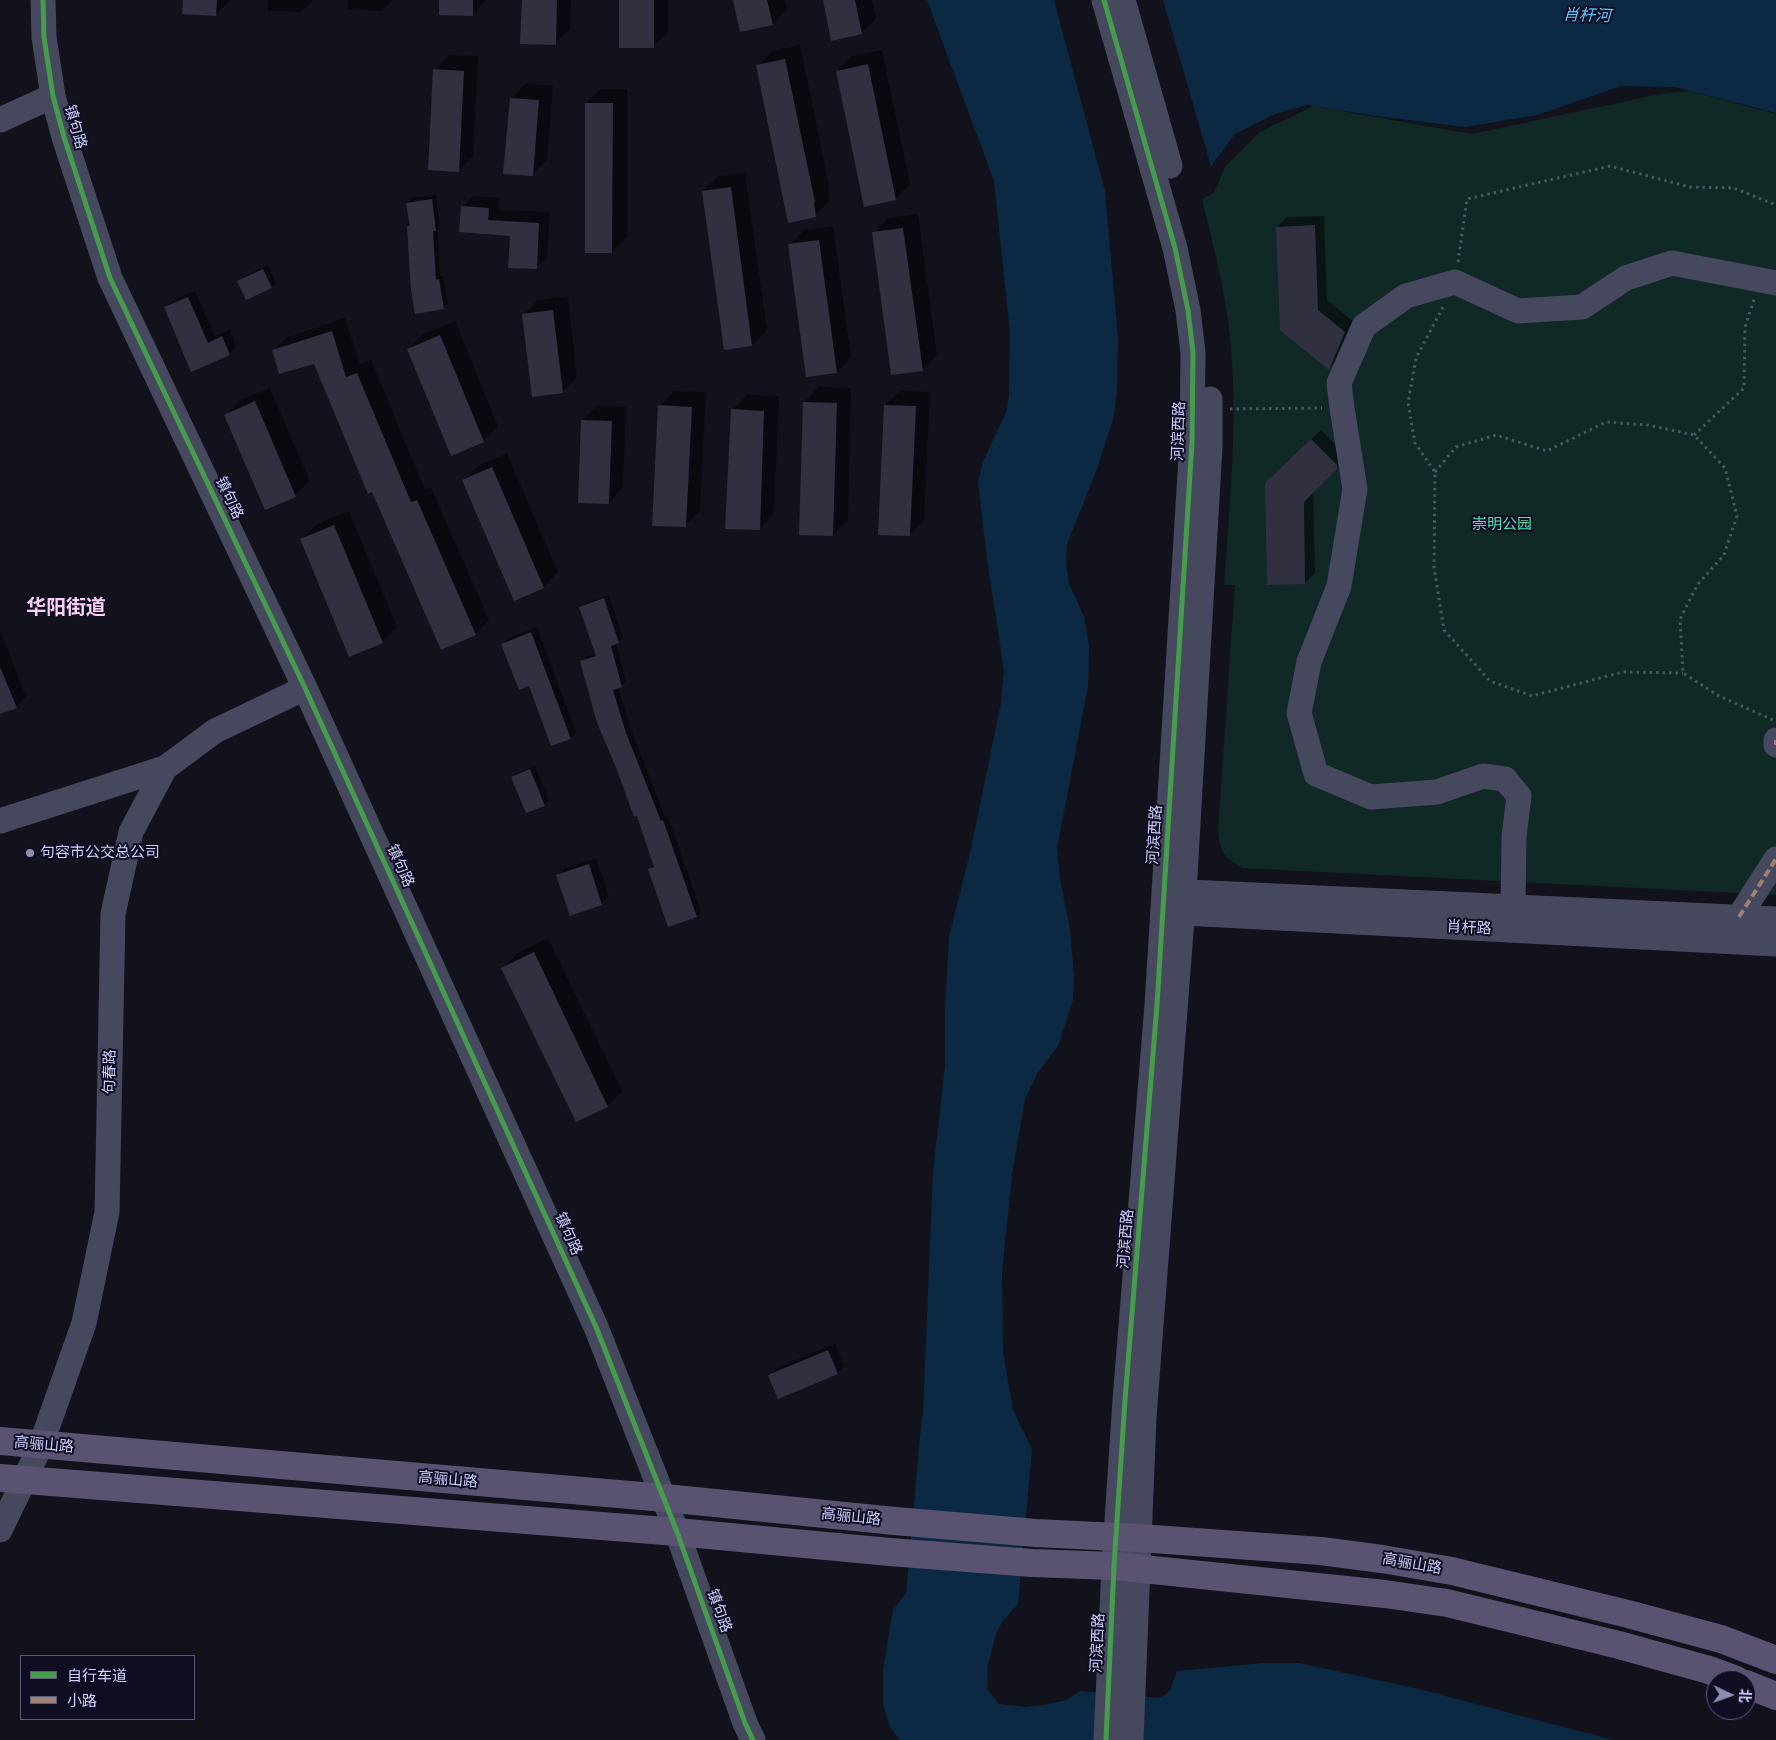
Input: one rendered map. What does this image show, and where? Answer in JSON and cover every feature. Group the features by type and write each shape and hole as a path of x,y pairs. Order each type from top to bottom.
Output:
{"main road":[{"name":"高骊山路","path":"0,1442 664,1498 1036,1533 1127,1537 1321,1551 1452,1571 1721,1639 1776,1660"},
{"name":"高骊山路","path":"12,1479 677,1532 890,1552 1126,1568"},
{"path":"1126,1568 1318,1586 1447,1603 1619,1645 1709,1670"},
{"path":"1756,1688 1776,1696"}],"street":[{"name":"镇句路","path":"43,0 44,36 52,96 110,278 305,688 596,1327 677,1532 745,1723 753,1740"},
{"name":"河滨西路","path":"1104,0 1175,248 1188,310 1194,353 1173,902 1144,1417 1127,1537 1121,1681"},
{"name":"河滨西路","path":"1123,0 1191,240 1210,350 1210,447 1173,902"},
{"path":"0,120 52,96"},
{"path":"1513,907 1514,837 1520,796 1505,779 1483,776 1437,792 1372,797 1316,774 1299,713 1309,662 1339,586 1355,489 1339,383 1364,326 1406,296 1455,282 1518,311 1582,307 1626,278 1672,262 1768,281"},
{"name":"句春路","path":"0,1530 12,1479 41,1445 84,1323 107,1212 113,914 131,832 165,768 215,730 305,688"},
{"path":"1776,740 1776,745"},
{"path":"0,821 165,768"},
{"path":"1739,917 1776,859"},
{"name":"肖杆路","path":"1173,902 1513,907 1776,919"},
{"name":"肖杆路","path":"1173,902 1776,944"},
{"path":"1106,1740 1121,1681"},
{"path":"1121,1681 1130,1740"}],"path":[{"path":"1776,205 1734,188 1690,187 1610,166 1468,199 1455,282 1416,358 1408,403 1415,443 1435,472 1434,567 1444,630 1490,681 1532,696 1623,672 1682,673 1719,696 1776,721"},
{"path":"1694,435 1744,388 1745,327 1768,281"},
{"path":"1210,409 1342,408"},
{"path":"1435,472 1456,447 1496,435 1548,450 1606,422 1648,425 1694,435 1725,468 1737,516 1724,555 1698,584 1680,619 1682,673"}],"green space":[{"name":"崇明公园","path":"1690,91 1776,114 1776,895 1243,868 1224,854 1220,845 1218,831 1235,585 1224,585 1234,416 1228,319 1202,199 1214,193 1225,167 1260,132 1313,106 1472,134 1660,94"}],"water":[{"path":"927,0 1054,0 1105,191 1118,339 1117,388 1114,416 1097,469 1067,544 1066,564 1069,584 1084,617 1089,645 1088,686 1057,848 1060,879 1070,929 1074,975 1073,1000 1058,1046 1037,1074 1025,1099 1012,1174 1002,1272 1003,1352 1013,1410 1032,1449 1018,1604 1002,1622 996,1634 987,1670 988,1690 999,1704 1026,1707 1067,1700 1080,1691 1160,1698 1170,1691 1177,1671 1265,1663 1299,1663 1419,1689 1613,1740 900,1740 890,1727 883,1704 883,1670 893,1610 906,1593 923,1413 933,1172 945,1066 945,1007 949,937 970,853 1001,703 1004,671 978,482 983,462 1007,410 1009,395 1010,332 994,181"},
{"name":"肖杆河","path":"1163,0 1776,0 1776,113 1675,87 1621,86 1537,115 1465,127 1307,105 1275,114 1235,134 1211,166"}],"building":[{"path":"183,0 217,0 216,16 182,14"},
{"path":"439,0 473,0 473,16 439,15"},
{"path":"522,0 557,0 556,45 520,44"},
{"path":"619,0 654,0 654,48 619,48"},
{"path":"733,0 767,0 773,25 740,32"},
{"path":"823,0 855,0 862,34 831,41"},
{"path":"785,59 815,202 816,217 788,223 756,65"},
{"path":"868,64 896,200 864,207 836,71"},
{"path":"433,69 464,71 459,172 428,170"},
{"path":"510,98 539,100 533,176 503,174"},
{"path":"585,103 613,103 612,253 585,253"},
{"path":"731,187 752,346 724,350 702,191"},
{"path":"432,199 436,231 433,231 436,280 439,279 444,309 415,314 411,290 407,226 410,226 406,203"},
{"path":"461,206 489,208 488,220 539,223 537,269 508,268 510,236 459,232"},
{"path":"1315,225 1318,310 1345,332 1329,370 1280,330 1276,227"},
{"path":"903,228 923,371 891,375 872,232"},
{"path":"819,240 837,373 806,377 788,244"},
{"path":"263,269 272,288 246,300 237,281"},
{"path":"188,297 208,343 222,336 230,355 191,372 164,307"},
{"path":"553,310 563,393 532,397 522,314"},
{"path":"332,331 346,377 357,373 411,502 417,500 476,635 441,650 372,492 368,494 314,364 279,374 272,350"},
{"path":"440,335 484,442 451,456 407,349"},
{"path":"255,401 296,497 265,510 224,415"},
{"path":"803,402 837,403 833,536 799,535"},
{"path":"658,405 692,407 686,527 652,526"},
{"path":"884,405 916,406 910,536 878,535"},
{"path":"731,409 764,411 760,530 725,529"},
{"path":"581,420 612,421 609,504 578,503"},
{"path":"1311,439 1337,465 1337,469 1304,502 1305,584 1267,585 1265,483"},
{"path":"492,467 544,588 514,601 462,480"},
{"path":"334,525 383,643 349,657 300,539"},
{"path":"604,598 619,643 611,646 622,687 613,690 626,733 661,821 663,820 697,917 668,927 648,869 654,867 637,816 634,817 597,723 580,661 596,656 579,607"},
{"path":"531,632 571,739 551,746 529,686 519,690 501,644"},
{"path":"0,667 17,708 0,714"},
{"path":"530,769 545,806 526,813 511,777"},
{"path":"589,864 602,905 570,916 556,875"},
{"path":"534,952 608,1107 576,1122 501,968"},
{"path":"828,1350 838,1374 778,1399 768,1375"}],"marked path":[{"path":"1776,740 1776,745"},
{"path":"1739,917 1776,859"}],"cycle path":[{"path":"43,0 44,37 53,96 64,137 110,278 305,688 596,1327 677,1532 745,1723 753,1740"},
{"path":"1104,0 1175,248 1188,310 1193,353 1192,442 1157,1005 1125,1400 1114,1566 1106,1740"}],"place":[{"name":"句容市公交总公司","path":"30,853"}],"district":[{"name":"华阳街道","path":"66,608"}]}
